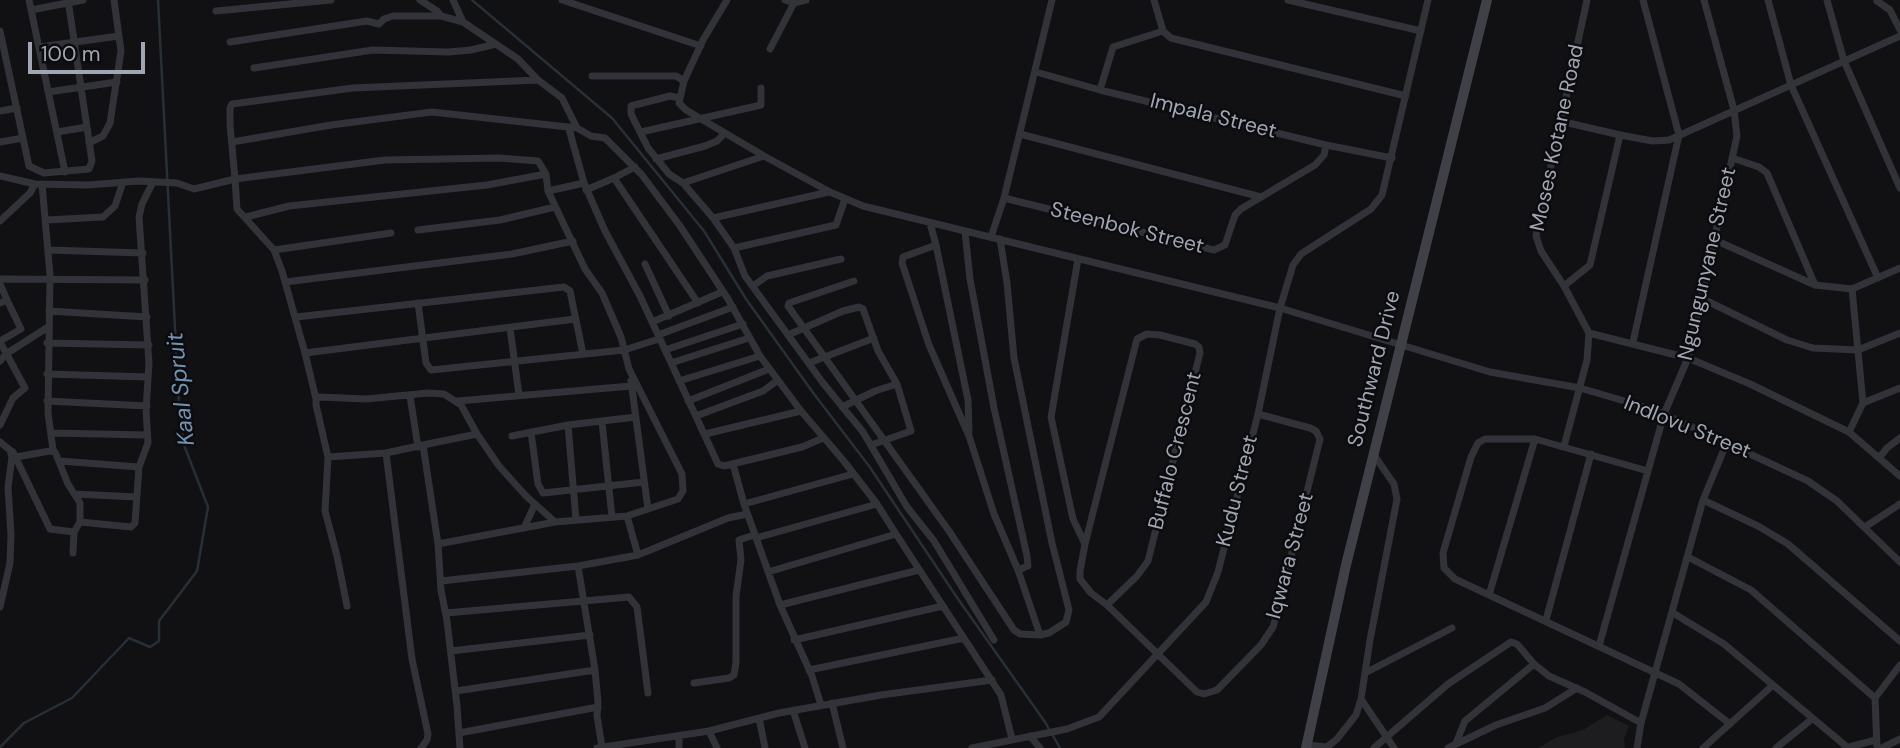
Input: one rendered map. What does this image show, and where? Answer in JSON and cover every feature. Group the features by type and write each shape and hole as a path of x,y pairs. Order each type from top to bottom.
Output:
{"main road":[{"name":"Southward Drive","path":"1307,747 1329,636 1425,240 1487,0"}],"street":[{"path":"29,0 65,172"},
{"path":"31,10 83,0"},
{"path":"89,144 100,139 107,131 117,82 121,51 114,0"},
{"path":"216,11 331,0"},
{"path":"420,0 441,16"},
{"path":"453,0 463,22"},
{"path":"562,0 702,43"},
{"path":"587,8 591,0"},
{"path":"727,0 702,43 684,80 679,98 670,96 632,105 631,114 656,159 669,174 683,183 713,218 734,248 745,276 871,445 907,507 934,541 994,640"},
{"path":"785,0 794,3 806,0"},
{"path":"991,237 1004,198 1052,0"},
{"path":"1154,0 1163,31 1171,38 1406,96"},
{"path":"1288,0 1420,31"},
{"name":"Kudu Street","path":"972,748 1067,729 1099,717 1197,614 1213,588 1258,414 1280,308 1297,257 1377,204 1382,195 1428,0"},
{"name":"Moses Kotane Road","path":"1587,0 1536,236 1541,251 1564,286 1589,333"},
{"path":"1633,342 1679,135 1643,0"},
{"name":"Ngungunyane Street","path":"1599,646 1664,414 1688,358 1703,299 1737,129 1704,0"},
{"path":"1768,0 1791,85 1878,278"},
{"path":"1827,0 1844,61 1900,188"},
{"path":"0,31 3,56 11,79 30,168 44,173 91,167 68,1"},
{"path":"1877,1 1889,10 1900,30"},
{"path":"770,49 794,3"},
{"path":"230,42 368,21 379,24 393,16 441,16 463,22 496,44 518,59 567,104 585,187 718,464 724,466 807,446 823,438"},
{"path":"1100,90 1114,47 1163,31"},
{"path":"39,47 119,36"},
{"path":"1560,121 1653,141 1669,140 1900,36"},
{"path":"254,68 365,51 448,52 496,44"},
{"name":"Impala Street","path":"1036,72 1326,145 1392,158"},
{"path":"592,76 676,76 684,80"},
{"path":"0,82 11,79"},
{"path":"347,606 325,511 328,457 316,399 296,317 274,250 237,209 230,107 235,103 353,88 538,79"},
{"path":"48,92 117,82"},
{"path":"641,132 761,105 761,88"},
{"name":"Indlovu Street","path":"679,98 682,107 724,134 830,192 863,206 1280,308 1490,372 1580,388 1664,414 1824,490 1900,561"},
{"path":"0,111 17,107"},
{"path":"232,142 331,125 432,112 573,128 591,136 605,138 635,167 680,226 733,307 769,369 877,504 992,680 1003,701 1012,739"},
{"path":"57,132 87,127"},
{"path":"656,159 705,146 717,141 724,134"},
{"path":"1020,134 1262,197"},
{"path":"1564,286 1590,265 1620,135"},
{"path":"0,142 23,138"},
{"name":"Steenbok Street","path":"1004,198 1214,250 1225,245 1236,215 1241,209 1315,164 1324,155 1326,145"},
{"path":"683,183 764,156"},
{"path":"1732,158 1759,167 1767,173 1815,285"},
{"path":"0,176 38,184 177,183 194,189 234,179 280,175 359,162 414,159 539,162 555,207 585,269 602,293 621,337 629,369 648,509"},
{"path":"548,191 585,187 614,178 635,167"},
{"path":"246,217 289,206 487,186 545,174"},
{"path":"614,178 698,303"},
{"path":"46,220 103,216 115,205 123,182"},
{"path":"80,522 134,526 139,467 148,446 146,406 149,345 140,212 156,183"},
{"path":"38,184 46,220 50,279 47,401 53,450 81,509 80,522 74,532 73,553"},
{"path":"0,221 38,184"},
{"path":"713,218 830,192"},
{"path":"734,248 836,225 845,199"},
{"path":"418,230 500,220 555,207"},
{"path":"930,223 968,400 969,436"},
{"path":"965,232 970,279 994,408 1027,556 1028,566 1018,570"},
{"path":"274,250 391,233"},
{"path":"854,281 789,303 788,306 886,440 1014,630 1020,634 1049,633 1068,618 1069,610 1052,543 1014,358 1000,239"},
{"path":"1715,240 1815,285 1852,289 1900,268"},
{"path":"285,282 512,254 573,241"},
{"path":"936,245 905,256 901,261 938,368 969,436 994,514 1018,570 1040,635"},
{"path":"48,250 143,253"},
{"path":"753,286 767,276 841,259"},
{"path":"1078,259 1051,417 1073,519 1085,544"},
{"path":"645,264 669,316"},
{"path":"0,425 13,398 25,388 0,341 21,329 3,301 0,283 50,279 145,280"},
{"path":"296,317 564,286 570,291 583,354"},
{"path":"1849,432 1863,403 1852,289"},
{"path":"652,322 722,292"},
{"path":"1703,299 1787,340 1813,348 1858,349 1900,333"},
{"path":"418,303 426,363 430,369 624,351 733,307"},
{"path":"788,335 843,311 859,307 866,315 878,351 897,384 911,431 871,445"},
{"path":"49,311 148,317"},
{"path":"304,353 575,319"},
{"path":"665,351 743,324"},
{"path":"0,361 6,354 48,327"},
{"path":"510,328 519,395"},
{"path":"1564,446 1588,355 1589,333 1688,358 1750,384 1849,432 1900,476"},
{"name":"Buffalo Crescent","path":"1082,583 1079,575 1085,544 1137,339 1147,334 1198,345 1198,360 1148,561 1137,576 1107,605"},
{"path":"671,363 749,338"},
{"path":"809,363 874,338"},
{"path":"47,342 149,345"},
{"path":"679,381 760,356"},
{"path":"438,544 555,522 627,516 680,498 684,481 629,369"},
{"path":"688,401 769,369"},
{"path":"47,374 148,377"},
{"path":"696,416 763,391 778,380"},
{"path":"842,407 897,384"},
{"path":"316,399 328,396 366,398 438,393 457,401 631,386"},
{"path":"1863,403 1900,388"},
{"path":"410,396 438,544 456,691 460,748"},
{"path":"47,401 146,406"},
{"path":"457,401 499,466 555,522"},
{"path":"705,435 801,411"},
{"name":"Iqwara Street","path":"1158,655 1192,688 1204,694 1210,693 1223,685 1261,645 1273,627 1320,439 1316,431 1310,428 1258,414"},
{"path":"512,436 568,425 636,417"},
{"path":"602,422 612,517"},
{"path":"568,425 576,520"},
{"path":"531,432 540,490 545,493 644,482"},
{"path":"51,433 147,435"},
{"path":"328,457 386,453 477,434"},
{"path":"1879,458 1900,438"},
{"path":"1648,471 1535,439 1490,439 1478,443 1471,457 1443,554 1444,569 1455,579 1688,689 1730,724"},
{"path":"1489,595 1535,439"},
{"path":"0,442 16,457 50,529 74,532"},
{"path":"1637,748 1641,723 1703,500 1727,442"},
{"path":"0,607 3,579 11,554 8,487 12,457 10,450"},
{"path":"16,457 53,450"},
{"path":"386,453 412,659 428,734 421,748"},
{"path":"1546,620 1591,454"},
{"path":"1307,747 1328,747 1345,732 1362,699 1370,640 1397,499 1394,484 1374,455"},
{"path":"60,461 139,467"},
{"path":"733,464 747,514 780,605 809,670 821,705"},
{"path":"744,503 853,474"},
{"path":"75,494 136,497"},
{"path":"1703,500 1758,526 1788,544 1900,641"},
{"path":"524,528 535,504"},
{"path":"694,683 734,675 736,596 741,559 738,540 877,504"},
{"path":"1865,527 1900,504"},
{"path":"441,581 579,566 638,555 728,518 747,514"},
{"path":"627,516 638,555"},
{"path":"0,527 11,529"},
{"path":"768,572 897,534"},
{"path":"1688,557 1751,590 1875,698"},
{"path":"579,566 595,670 600,748 634,745 709,731 821,705 992,680"},
{"path":"780,605 919,570"},
{"path":"1065,589 1082,583 1158,655"},
{"path":"446,613 625,597 635,602 648,693"},
{"path":"794,640 943,606"},
{"path":"1673,614 1724,644 1846,747 1877,744 1875,698 1900,665"},
{"path":"1367,672 1452,628"},
{"path":"451,651 590,635"},
{"path":"809,670 964,638"},
{"path":"1374,748 1448,684 1507,642 1517,645 1534,664 1559,682 1577,688 1641,723"},
{"path":"1456,743 1465,721 1534,664"},
{"path":"456,691 595,670"},
{"path":"1703,748 1773,685"},
{"path":"1448,748 1496,725 1545,708 1577,688"},
{"path":"1362,699 1394,748"},
{"path":"832,704 842,748"},
{"path":"459,733 598,707"},
{"path":"793,710 805,748"},
{"path":"760,718 765,748"},
{"path":"1776,748 1812,719"},
{"path":"709,731 717,748"},
{"path":"1034,735 1040,748"},
{"path":"679,736 679,748"},
{"path":"1882,748 1900,739"}],"shaded area":[{"path":"1607,715 1629,726 1624,739 1625,748 1538,748 1557,737 1583,730"}],"waterway":[{"name":"Kaal Spruit","path":"0,747 24,723 72,698 129,638 150,647 159,641 159,621 197,571 208,507 184,445 179,405 158,0"},
{"path":"472,0 612,118 704,231 746,299 869,466 1045,722 1060,748"}]}
